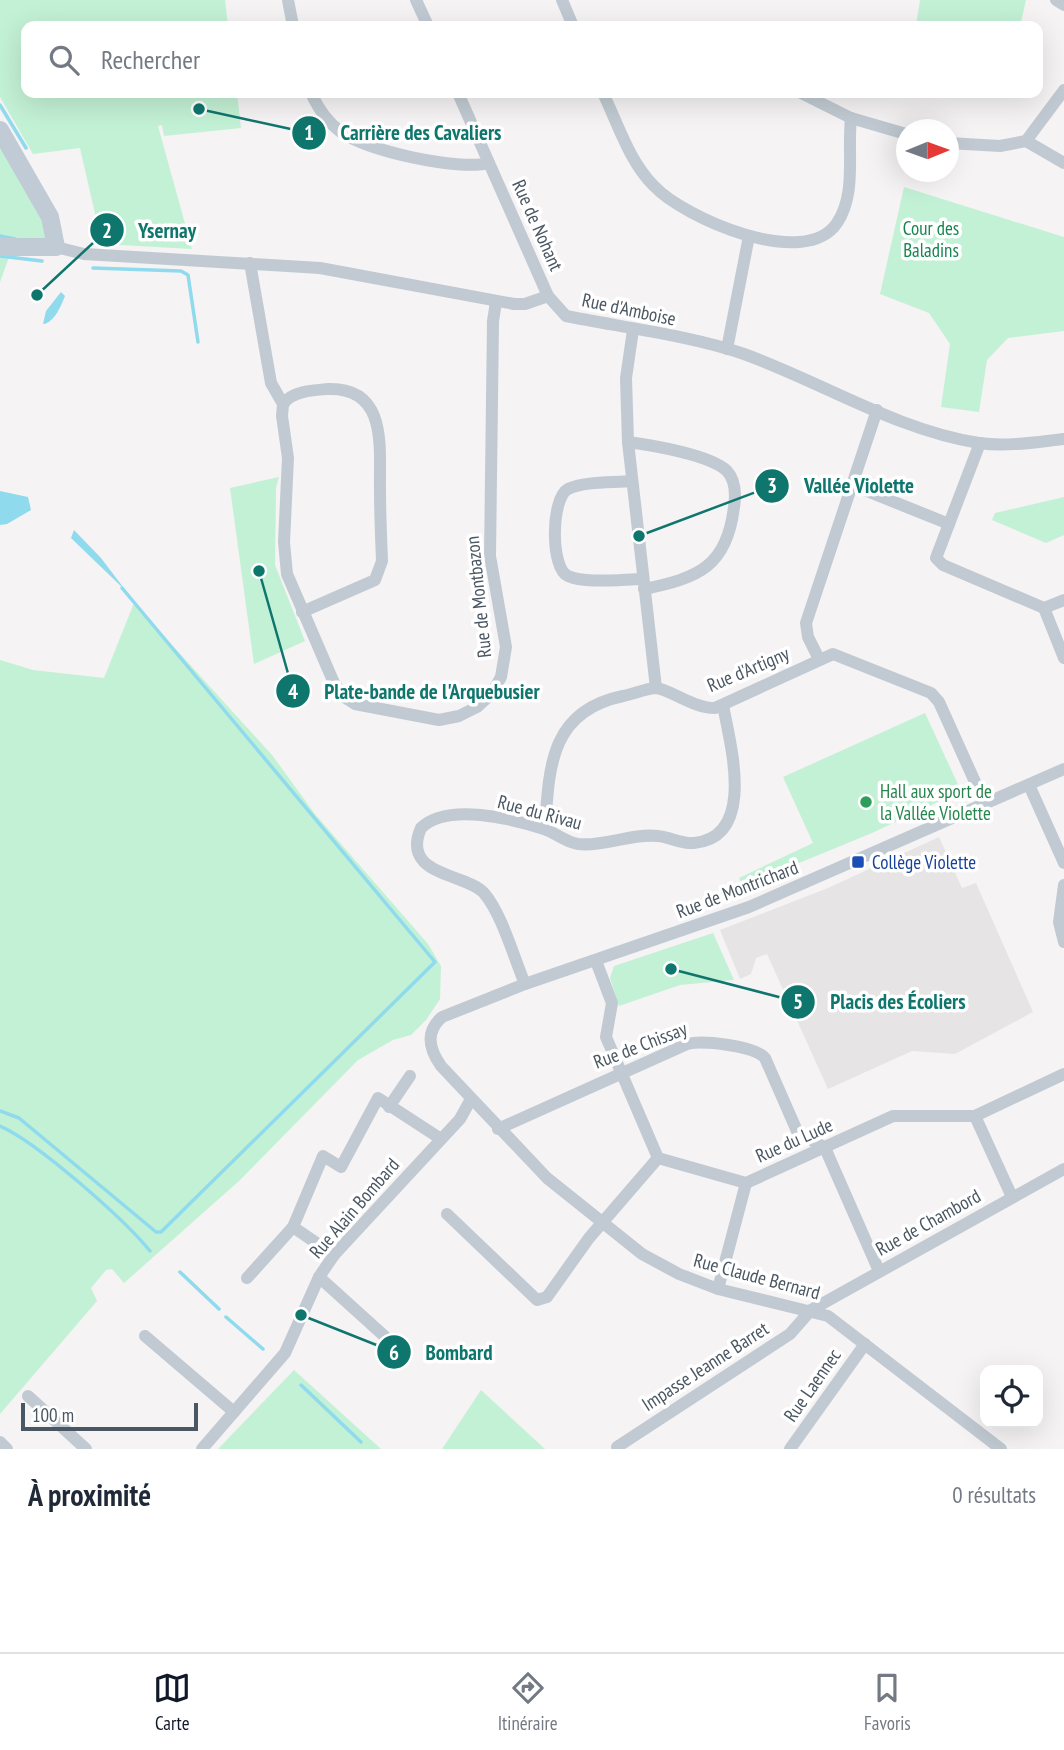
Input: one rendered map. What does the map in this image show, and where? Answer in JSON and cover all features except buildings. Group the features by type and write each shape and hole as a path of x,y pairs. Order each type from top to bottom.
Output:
{"street":[{"path":"288,0 292,21"},
{"path":"416,0 426,21"},
{"path":"562,0 571,21"},
{"path":"1056,0 1064,5"},
{"path":"1026,141 1064,90"},
{"path":"314,98 328,121 360,143 465,167 489,163"},
{"name":"Rue de Nohant","path":"460,98 548,296"},
{"path":"605,98 637,165 655,188 693,214 749,236 805,242 824,236 842,212 849,182 851,118"},
{"path":"811,98 851,118 896,131"},
{"path":"0,130 50,217 55,247"},
{"path":"959,144 1000,146 1026,141 1064,163"},
{"path":"727,349 749,236"},
{"path":"0,247 55,247 84,254 328,269 496,302 525,304 548,296"},
{"name":"Rue de Montbazon","path":"250,263 271,383 283,404 282,416 288,458 284,553 289,583 339,690 355,704 439,720 468,712 492,693 501,677 506,656 490,556 493,321 496,302"},
{"name":"Rue d'Amboise","path":"548,296 566,316 727,349 926,430 980,443 1012,444 1064,439"},
{"path":"545,830 552,758 571,724 591,706 607,699 656,688 628,442 626,378 633,330"},
{"path":"283,404 297,393 326,389 350,393 363,401 373,413 381,441 382,561 378,575 369,584 302,612"},
{"path":"819,659 808,637 806,623 877,410"},
{"path":"628,442 715,463 729,474 735,488 732,521 725,546 714,563 694,576 644,584 578,579 562,572 556,563 557,509 563,493 572,488 632,481"},
{"path":"980,443 936,554 939,562 1044,608 1064,658"},
{"path":"852,485 948,524"},
{"path":"1044,608 1064,600"},
{"name":"Rue d'Artigny","path":"656,688 700,707 723,705 826,655 841,656 931,693 939,702 985,804"},
{"name":"Rue du Rivau","path":"524,984 486,896 473,885 435,870 421,854 418,838 421,828 431,820 460,814 545,830 567,842 583,844 653,836 692,843 718,832 731,815 735,792 723,705"},
{"name":"Rue de Montrichard","path":"430,1040 433,1027 442,1017 524,984 750,907 1064,769"},
{"path":"1029,785 1064,863"},
{"path":"1064,886 1059,922 1064,942"},
{"path":"447,1214 537,1300 547,1297 601,1224 658,1158 606,1037 612,998 596,961"},
{"name":"Rue Claude Bernard","path":"430,1040 434,1055 441,1066 498,1129 547,1178 601,1224 642,1254 679,1274 718,1289 828,1316 1001,1449"},
{"name":"Rue de Chissay","path":"498,1129 620,1072 693,1042 756,1051 765,1058 797,1130 825,1148"},
{"name":"Rue du Lude","path":"658,1158 746,1182 893,1116 975,1116 1064,1074"},
{"path":"389,1107 410,1076"},
{"path":"247,1278 293,1227 323,1156 341,1167 378,1098 441,1139"},
{"name":"Rue Alain Bombard","path":"202,1449 285,1353 319,1277 334,1255 460,1119 471,1099"},
{"path":"975,1116 1012,1197"},
{"path":"825,1148 879,1271"},
{"name":"Rue de Chambord","path":"811,1310 1064,1169"},
{"path":"718,1289 746,1182"},
{"path":"293,1227 334,1255"},
{"path":"319,1277 402,1352"},
{"name":"Impasse Jeanne Barret","path":"619,1449 617,1447 790,1334 811,1310"},
{"path":"145,1336 234,1412"},
{"name":"Rue Laennec","path":"790,1449 865,1344"},
{"path":"28,1396 83,1448"},
{"path":"0,1442 7,1449"}],"shaded area":[{"path":"939,837 962,888 976,883 1033,1012 955,1054 912,1051 828,1089 767,954 756,958 751,974 740,979 720,930 828,888"}],"green space":[{"path":"0,0 225,0 227,21 21,21 21,98 238,98 241,128 164,136 162,125 158,126 192,249 102,244 80,148 33,154 0,97"},
{"path":"920,0 1026,0 1021,21 917,21"},
{"path":"0,126 56,247 12,249 0,282"},
{"name":"Cour des Baladins","path":"904,187 1064,237 1064,331 1008,338 987,360 979,412 941,407 950,344 929,313 880,294"},
{"path":"279,477 276,488 275,565 305,641 254,664 230,488"},
{"path":"1064,497 1064,535 1046,543 992,520 995,513"},
{"path":"134,603 272,755 315,814 428,944 441,966 440,999 426,1020 411,1035 393,1040 358,1060 239,1181 124,1283 112,1269 106,1270 91,1288 97,1301 0,1414 0,660 33,670 104,678"},
{"name":"Hall aux sport de la Vallée Violette","path":"925,713 961,791 872,833 743,886 739,878 813,843 783,777"},
{"path":"713,933 734,980 680,985 619,1006 610,978 614,966"},
{"path":"294,1370 381,1449 218,1449"},
{"path":"481,1390 545,1449 442,1449"}],"water":[{"path":"61,292 65,296 59,309 51,321 43,324 46,311"},
{"path":"0,491 28,497 31,510 7,524 0,525"},
{"path":"74,530 101,558 126,591 71,538"}],"waterway":[{"path":"0,105 26,148"},
{"path":"0,236 15,239"},
{"path":"0,256 42,261"},
{"path":"93,268 181,271 188,275 198,342"},
{"path":"0,1111 19,1118 156,1232 161,1232 435,962 122,588"},
{"path":"0,1126 35,1148 79,1182 150,1251"},
{"path":"180,1272 219,1309"},
{"path":"226,1317 263,1349"},
{"path":"301,1385 361,1442"}],"place":[{"name":"Carrière des Cavaliers","path":"199,109"},
{"name":"Ysernay","path":"37,295"},
{"name":"Vallée Violette","path":"639,536"},
{"name":"Plate-bande de l'Arquebusier","path":"259,571"},
{"name":"Hall aux sport de la Vallée Violette","path":"866,802"},
{"name":"Collège Violette","path":"858,862"},
{"name":"Placis des Écoliers","path":"671,969"},
{"name":"Bombard","path":"301,1315"}]}
